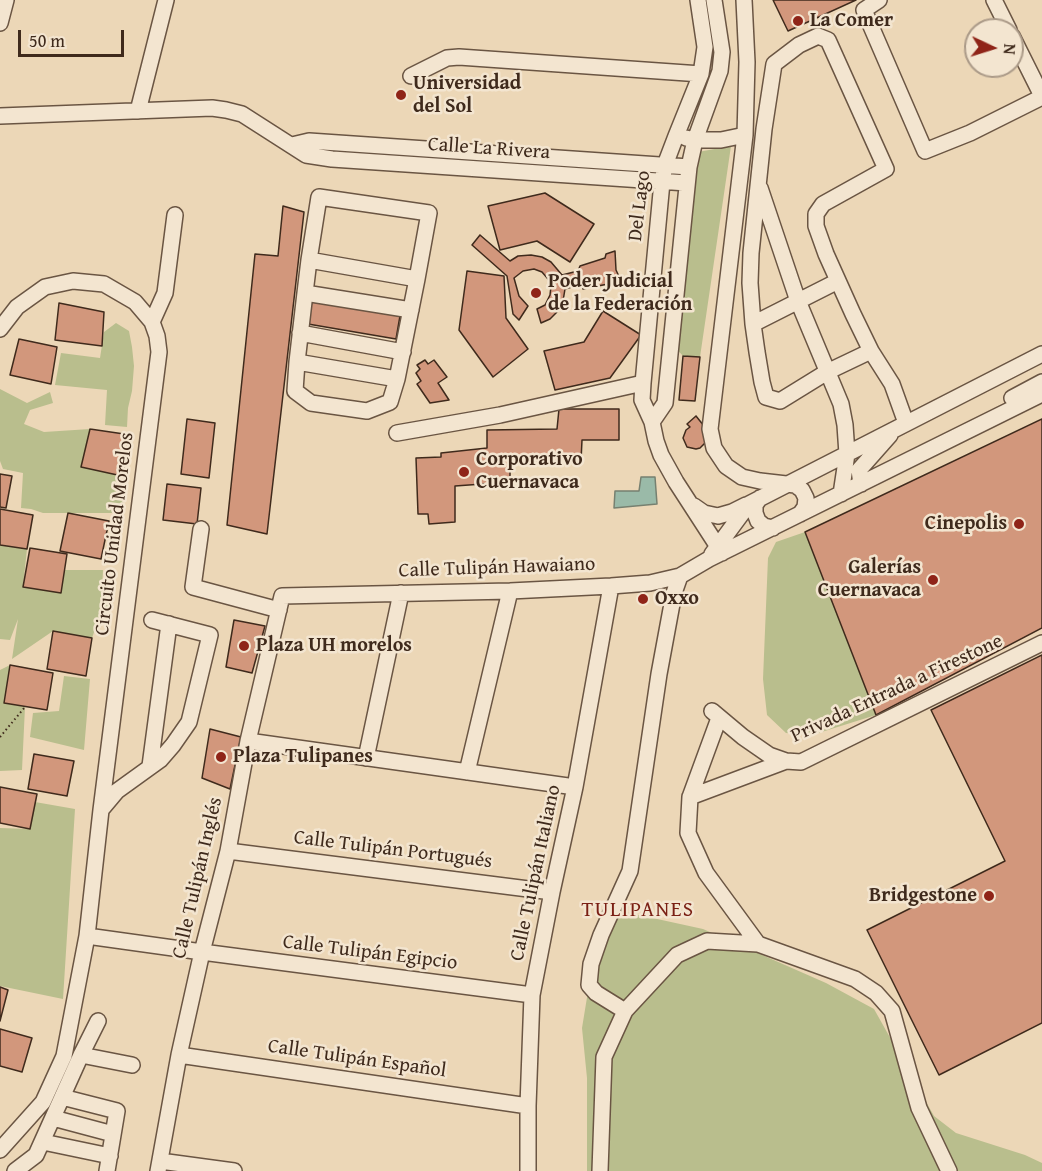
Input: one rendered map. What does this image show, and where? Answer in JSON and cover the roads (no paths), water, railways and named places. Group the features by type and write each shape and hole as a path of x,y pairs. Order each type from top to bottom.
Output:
{"street":[{"path":"0,23 6,0"},
{"path":"138,111 166,0"},
{"name":"Del Lago","path":"698,0 705,47 701,74 665,165 642,400 652,422 661,455 692,504 716,552"},
{"path":"652,422 665,403 689,167 695,140 720,71 722,52 714,0"},
{"path":"744,0 747,62 745,135 710,429 714,448 726,466 742,477 795,485 802,490 806,498 805,507 800,514"},
{"path":"879,0 864,9 925,151 970,133 1042,97 1024,60"},
{"path":"994,0 1003,18"},
{"path":"861,484 859,470 901,426 892,384 871,351 838,281 816,226 816,214 823,204 886,169 828,40 818,36 799,45 774,64 764,129 750,263 750,283 753,324 766,397 780,401 827,372 871,351"},
{"path":"411,76 447,58 459,57 701,74"},
{"name":"Calle La Rivera","path":"0,116 212,108 242,114 306,155 332,159 687,183"},
{"path":"676,136 695,140 721,140 745,135"},
{"name":"Calle La Rivera","path":"292,145 309,141 333,142 689,167"},
{"path":"332,159 333,142"},
{"path":"758,183 798,301 841,404 847,454 841,494"},
{"path":"319,196 429,213 417,279 403,352 390,402 367,411 311,403 295,391 300,333 319,196"},
{"path":"152,322 165,293 175,215"},
{"path":"309,260 417,279"},
{"name":"Circuito Unidad Morelos","path":"0,329 17,307 45,287 73,281 104,284 135,302 152,322 159,352 87,936 64,1056 43,1102 0,1150"},
{"path":"753,324 838,281"},
{"path":"305,293 411,310"},
{"path":"300,333 403,352"},
{"name":"Calle Tulipán Hawaiano","path":"716,552 754,501 1042,354"},
{"path":"297,362 397,379"},
{"path":"920,455 947,432 1042,382"},
{"path":"397,433 501,414 643,383"},
{"name":"Calle Tulipán Hawaiano","path":"201,529 193,587 280,603 401,592 510,591 650,583 680,576 716,552 773,528 1042,394"},
{"path":"692,504 704,513 718,516 754,501 754,513 758,521 764,526 773,528"},
{"path":"625,1011 596,993 590,985 591,964 601,935 630,871 660,674 674,593 680,576"},
{"name":"Calle Tulipán Italiano","path":"528,1171 532,995 575,788 611,586"},
{"path":"467,772 510,591"},
{"path":"366,758 401,592"},
{"name":"Calle Tulipán Inglés","path":"159,1166 179,1055 228,851 248,741 280,603"},
{"path":"101,810 117,791 160,760 189,722 210,635 153,620"},
{"path":"150,766 169,624"},
{"name":"Privada Entrada a Firestone","path":"690,797 715,714 769,755 786,761 801,762 1042,643"},
{"path":"248,741 575,788"},
{"path":"758,944 706,873 688,832 690,797 786,761"},
{"name":"Calle Tulipán Portugués","path":"228,851 552,892"},
{"path":"87,936 202,952"},
{"path":"600,1171 604,1057 625,1011 677,955 707,941 758,944 855,980 876,993 892,1011 919,1108 949,1171"},
{"name":"Calle Tulipán Egipcio","path":"202,952 532,995"},
{"path":"15,1171 36,1155 98,1021"},
{"path":"81,1055 132,1065"},
{"name":"Calle Tulipán Español","path":"179,1055 528,1106"},
{"path":"43,1142 108,1164 117,1111 62,1097"},
{"path":"54,1118 113,1134"},
{"path":"159,1166 234,1171"}],"place":[{"name":"La Comer","path":"798,21"},
{"name":"Universidad del Sol","path":"401,95"},
{"name":"Poder Judicial de la Federación","path":"536,293"},
{"name":"Corporativo Cuernavaca","path":"464,472"},
{"name":"Cinepolis","path":"1019,524"},
{"name":"Galerías Cuernavaca","path":"933,580"},
{"name":"Oxxo","path":"643,599"},
{"name":"Plaza UH morelos","path":"244,646"},
{"name":"Plaza Tulipanes","path":"221,757"},
{"name":"Bridgestone","path":"989,896"}],"district":[{"name":"TULIPANES","path":"638,911"}]}
